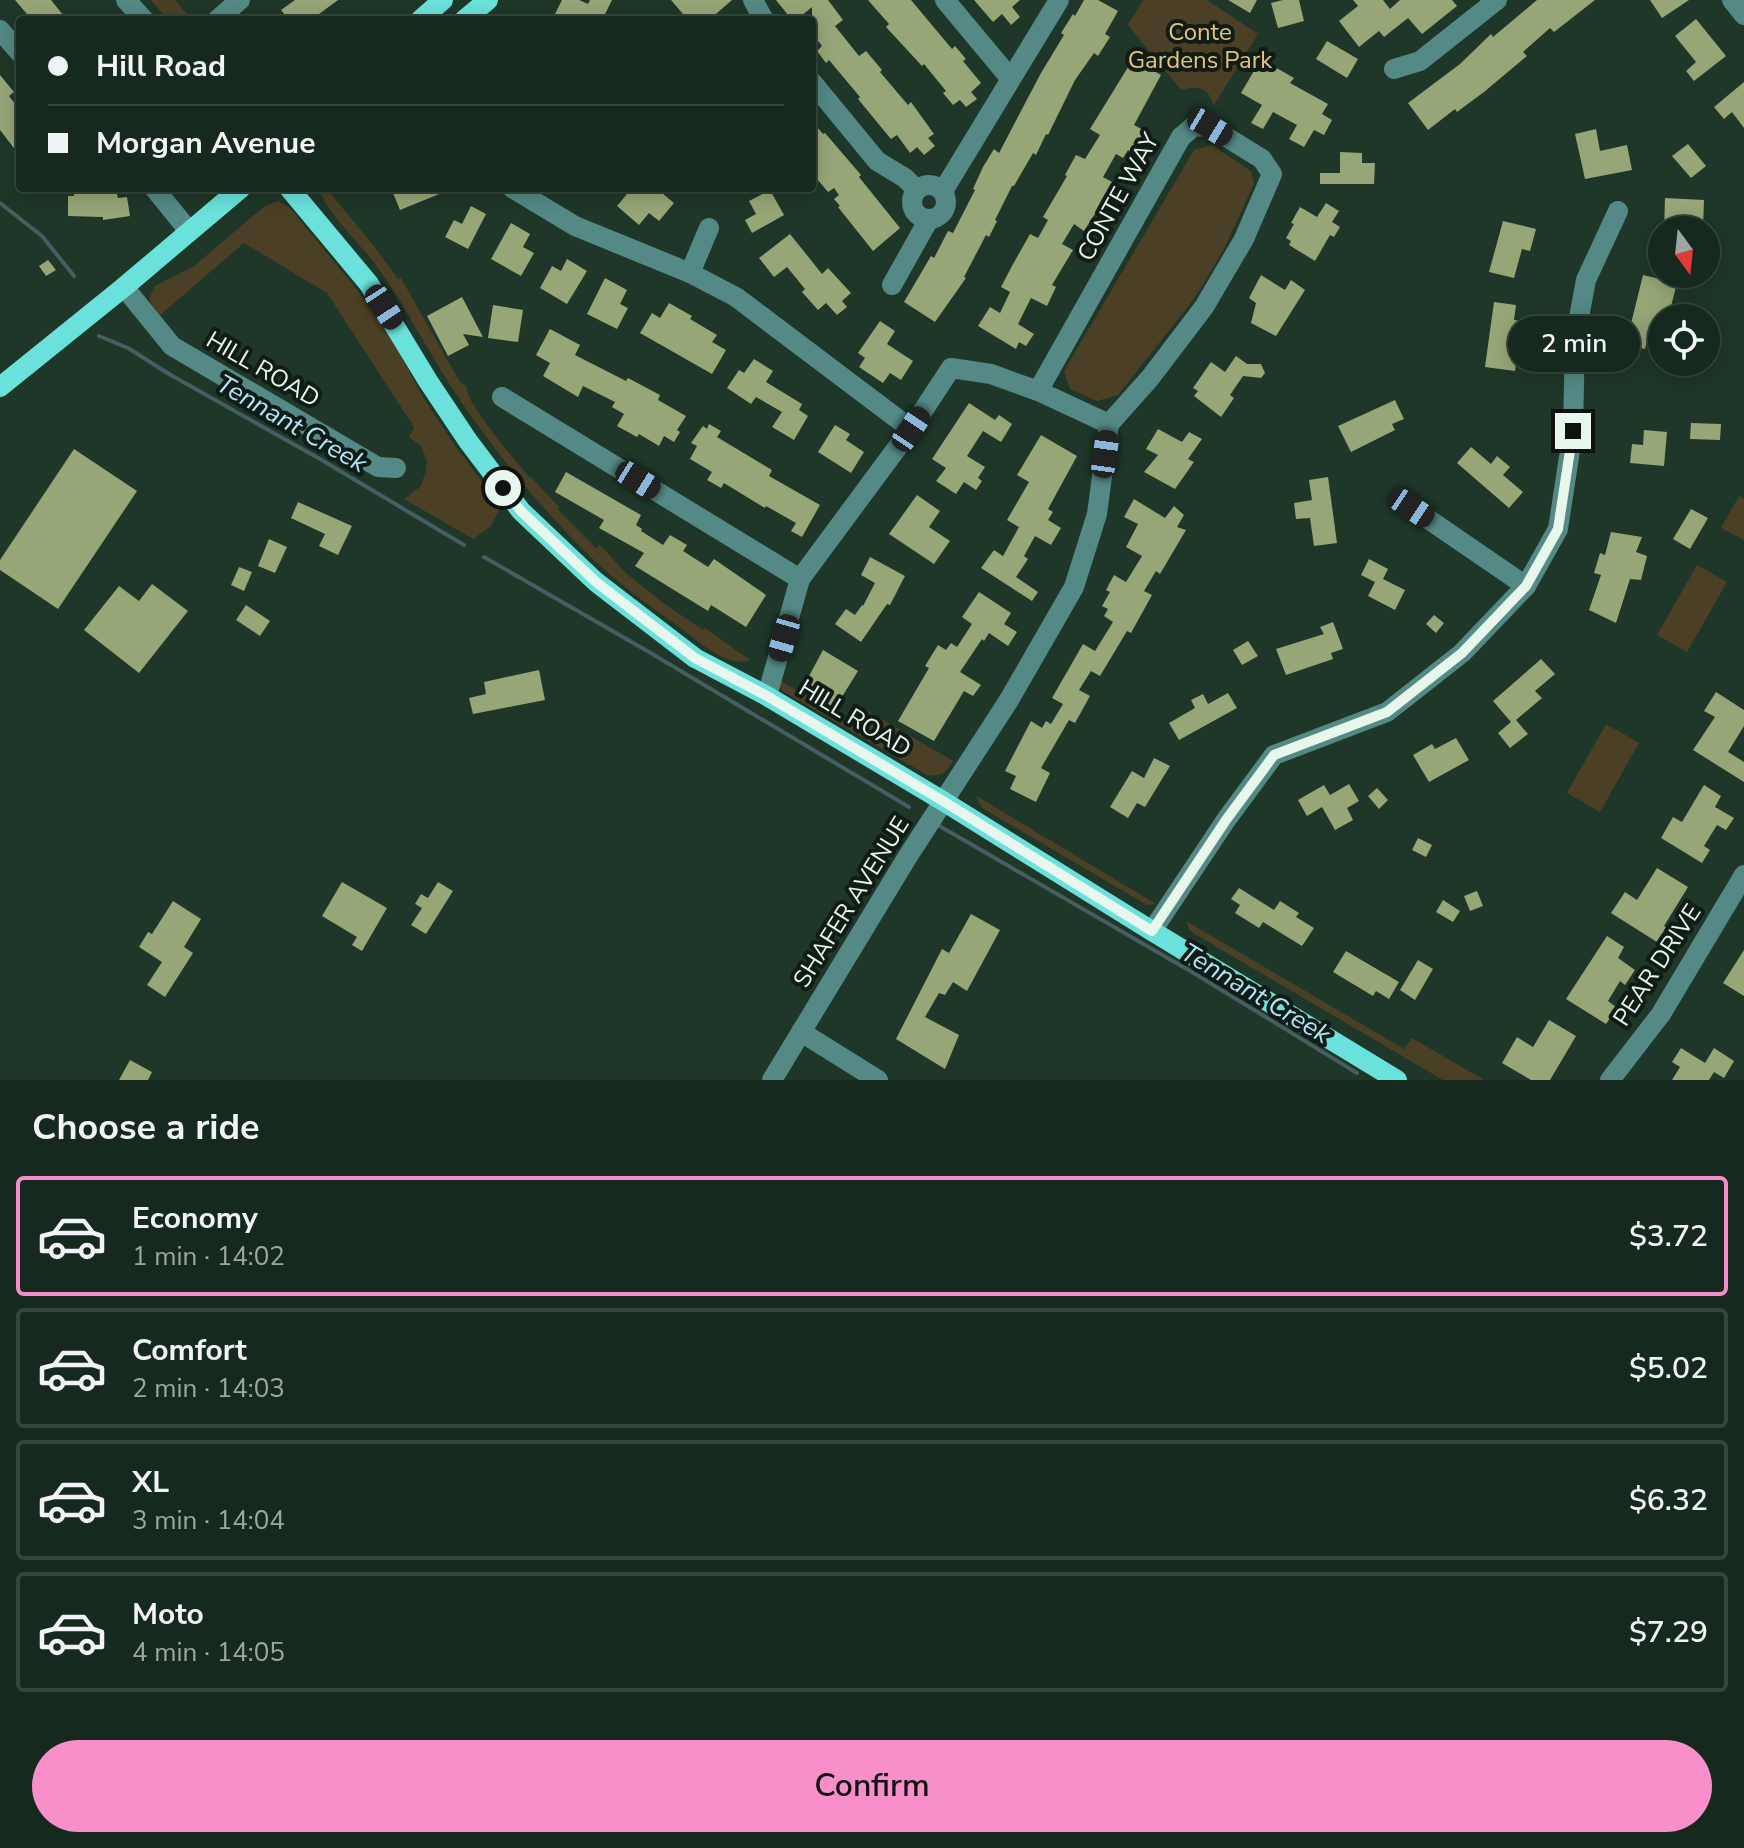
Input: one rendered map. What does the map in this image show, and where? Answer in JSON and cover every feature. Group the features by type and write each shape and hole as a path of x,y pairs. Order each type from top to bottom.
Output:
{"main road":[{"path":"425,16 443,0"},
{"path":"469,16 488,0"},
{"path":"0,387 236,192"},
{"name":"HILL ROAD","path":"292,192 369,284 468,441 521,511 596,582 695,658 767,696 943,801 1390,1078"}],"street":[{"path":"126,0 140,16"},
{"path":"222,16 240,0"},
{"path":"945,0 1010,78"},
{"path":"943,191 1059,0"},
{"path":"1394,69 1420,61 1497,0"},
{"path":"1732,0 1744,15"},
{"path":"0,30 16,48"},
{"path":"816,87 877,161 905,178 916,189"},
{"name":"CONTE WAY","path":"1038,391 1181,137 1194,126 1210,127 1262,159 1272,174 1244,239 1204,307 1150,378 1109,424"},
{"path":"927,184 943,191 946,205 940,215 929,219 918,215 913,209 912,196 916,189 927,184"},
{"path":"157,192 189,231"},
{"path":"519,192 575,226 690,273 736,297 911,429"},
{"path":"1152,931 1226,820 1274,755 1387,712 1462,653 1526,586 1558,529 1573,431 1575,339 1586,280 1618,211"},
{"path":"892,285 929,219"},
{"path":"690,273 709,228"},
{"name":"HILL ROAD","path":"124,287 172,346 378,467 396,468"},
{"path":"767,696 800,579 911,429 951,368 991,374 1038,391 1109,424"},
{"path":"502,397 800,579"},
{"name":"SHAFER AVENUE","path":"772,1080 908,856 1009,700 1074,587 1097,514 1109,424"},
{"path":"1412,508 1526,586"},
{"name":"PEAR DRIVE","path":"1610,1080 1661,1014 1744,875"},
{"path":"801,1032 878,1080"}],"green space":[{"path":"151,0 175,0 189,16 165,16"},
{"name":"Conte Gardens Park","path":"1143,0 1207,0 1258,34 1214,105 1202,89 1181,90 1128,25"},
{"path":"1212,145 1251,171 1254,184 1223,251 1194,299 1118,395 1097,401 1070,389 1064,371 1194,150"},
{"path":"320,192 329,192 398,279 401,278 460,382 466,386 474,406 529,477 559,507 558,510 596,548 600,545 626,573 662,602 750,660 732,661 705,647 616,580 558,523 504,461 472,417 387,281"},
{"path":"278,201 290,208 358,291 393,342 424,399 497,501 500,509 490,527 473,539 404,499 421,486 427,460 420,445 409,437 414,427 327,293 244,243 160,315 153,307 149,298 155,286 194,266 265,206"},
{"path":"1739,496 1744,499 1744,540 1721,528"},
{"path":"1697,565 1727,582 1687,652 1657,635"},
{"path":"775,678 851,721 861,707 953,761 943,773 927,775 784,692"},
{"path":"1606,724 1639,743 1600,812 1567,793"},
{"path":"975,795 1156,904 1147,905 982,808"},
{"path":"1186,921 1404,1049 1412,1038 1484,1080 1443,1080 1193,933"}],"building":[{"path":"15,0 51,0 64,16 29,16"},
{"path":"295,0 338,0 320,16 286,16 281,10"},
{"path":"562,0 579,0 588,4 590,0 612,0 604,16 554,16"},
{"path":"671,0 732,0 714,16 685,16"},
{"path":"776,0 828,0 843,20 835,26 859,56 866,51 908,105 911,102 934,134 928,138 935,146 924,155 917,147 910,153 897,135 891,139 829,60 826,63 817,51 822,46 816,38 816,16 812,16 812,7 801,16 789,16"},
{"path":"868,0 911,0 952,49 955,46 966,59 963,61 981,83 971,92 977,99 966,107 960,100 953,105 943,93 946,91 924,64 922,66 886,27 889,24"},
{"path":"974,0 1020,0 1012,7 1020,17 1011,25 1002,14 993,22"},
{"path":"1084,0 1098,0 1118,11 1105,34 1110,37 1098,56 1094,53 1075,80 1048,135 1012,186 966,278 935,322 904,302 948,231 953,233 983,167 994,149 999,153 1064,35 1061,33"},
{"path":"1228,0 1257,0 1250,13"},
{"path":"1299,0 1304,21 1278,28 1271,3"},
{"path":"1353,0 1383,0 1390,9 1400,0 1452,0 1457,6 1422,34 1408,18 1384,37 1379,31 1359,47 1339,21 1358,6"},
{"path":"1537,0 1595,0 1554,32 1550,28 1523,52 1527,56 1484,92 1428,130 1408,103"},
{"path":"1650,0 1689,0 1662,18"},
{"path":"1696,19 1726,56 1694,81 1686,71 1696,62 1675,36"},
{"path":"1327,41 1358,59 1347,78 1316,59"},
{"path":"1133,59 1161,75 1134,125 1147,132 1134,153 1128,150 1123,158 1116,154 1103,177 1114,183 1084,231 1074,224 1062,244 1073,250 1052,285 1056,287 1047,306 1031,298 1018,324 1034,334 1026,346 1019,342 1016,349 978,326 990,307 1000,313 1010,292 1001,287 1030,234 1038,238 1048,220 1043,217 1076,155 1085,159 1100,135 1090,129"},
{"path":"1261,59 1294,78 1290,83 1328,104 1322,114 1332,120 1324,135 1314,130 1304,147 1289,139 1297,125 1273,112 1263,129 1251,123 1262,105 1241,93"},
{"path":"0,75 14,92 9,96 16,105 16,151 0,130"},
{"path":"1744,82 1744,128 1732,112 1724,119 1714,107"},
{"path":"816,126 861,175 859,177 900,228 873,251 838,207 834,199 839,195 834,188 828,192 816,178"},
{"path":"1596,129 1600,151 1627,145 1632,170 1585,179 1575,134"},
{"path":"1688,144 1706,166 1691,178 1672,156"},
{"path":"1340,152 1362,153 1362,163 1375,163 1374,184 1320,184 1320,173 1340,173"},
{"path":"74,192 116,192 118,198 127,197 130,216 103,220 103,217 68,216 68,196 74,196"},
{"path":"393,192 444,192 400,210"},
{"path":"629,192 661,192 674,203 659,221 649,213 639,225 617,206"},
{"path":"771,192 784,215 752,233 745,220 756,214 749,201"},
{"path":"1665,198 1704,200 1703,216 1664,216"},
{"path":"1326,203 1339,211 1332,222 1340,227 1334,237 1330,235 1315,261 1289,245 1291,241 1286,238 1300,207 1317,217"},
{"path":"471,206 486,214 468,249 445,237 454,220 462,224"},
{"path":"1503,221 1536,229 1530,251 1522,249 1514,278 1489,272"},
{"path":"511,223 530,234 523,247 534,253 521,276 491,259"},
{"path":"790,234 822,274 828,268 851,293 842,301 847,307 837,315 826,303 818,310 802,292 805,289 787,267 774,277 759,258"},
{"path":"567,259 587,271 567,304 540,288 552,266 561,271"},
{"path":"48,260 56,270 46,276 39,266"},
{"path":"1261,275 1285,290 1291,280 1305,290 1276,336 1251,323 1256,303 1249,298"},
{"path":"1643,275 1648,276 1648,288 1676,288 1672,304 1648,304 1645,349 1626,344"},
{"path":"605,278 627,290 620,304 628,308 617,329 587,314"},
{"path":"462,297 483,337 463,334 469,345 448,356 427,316"},
{"path":"1494,302 1516,305 1514,320 1522,321 1515,371 1485,367"},
{"path":"669,303 717,335 712,342 726,350 712,374 640,333 652,313 660,318"},
{"path":"493,305 523,310 518,342 488,338"},
{"path":"880,321 895,331 887,344 913,361 901,380 890,373 883,383 859,367 865,358 858,353"},
{"path":"550,329 580,345 575,355 660,395 658,400 686,416 674,442 664,436 659,446 639,434 637,437 617,426 624,414 612,407 615,402 583,386 578,397 543,376 550,363 536,355"},
{"path":"1236,356 1247,364 1261,364 1265,373 1261,378 1243,376 1230,395 1234,398 1221,417 1194,396 1198,391 1193,388 1211,362 1225,372"},
{"path":"754,359 773,371 766,382 802,404 799,410 808,416 794,440 772,427 782,412 756,397 751,404 727,388 739,370 744,373"},
{"path":"1395,400 1404,419 1392,424 1395,430 1351,452 1338,426"},
{"path":"969,403 995,420 999,415 1012,424 1001,442 983,431 967,456 985,467 978,478 982,481 976,490 964,482 956,494 936,481 946,468 932,459"},
{"path":"1691,423 1721,424 1720,440 1690,439"},
{"path":"709,424 721,431 717,437 772,470 769,476 820,505 802,537 791,531 796,523 724,483 721,488 707,480 712,472 690,459 697,446 691,443 703,426 707,429"},
{"path":"835,425 850,434 846,440 864,452 851,473 818,452"},
{"path":"1158,429 1182,442 1189,432 1202,439 1188,459 1194,462 1175,489 1144,472 1158,455 1146,449"},
{"path":"1644,430 1667,432 1664,466 1630,463 1632,444 1643,445"},
{"path":"1041,435 1077,456 1048,509 1053,512 1048,520 1061,528 1051,545 1035,536 1024,556 1028,559 1016,577 1038,592 1032,601 981,568 994,550 1003,556 1019,527 1007,520 1029,482 1017,475"},
{"path":"1471,447 1491,464 1497,456 1510,467 1503,475 1523,492 1509,508 1457,463"},
{"path":"74,449 137,491 58,609 0,570 0,560"},
{"path":"566,472 641,515 636,525 663,545 670,535 687,545 683,551 708,567 714,559 766,595 746,627 711,605 708,611 635,566 644,553 599,528 604,520 555,492"},
{"path":"1328,477 1337,543 1314,546 1310,518 1296,519 1294,503 1312,500 1309,480"},
{"path":"917,495 940,511 929,527 950,541 934,564 889,534"},
{"path":"1134,499 1165,518 1174,506 1184,515 1177,527 1186,530 1160,574 1156,571 1144,591 1152,595 1131,633 1127,631 1100,676 1091,671 1079,690 1090,696 1075,723 1069,720 1041,768 1050,773 1036,802 1010,789 1016,776 1005,771 1031,721 1042,728 1046,721 1051,724 1063,704 1052,698 1083,644 1095,651 1113,622 1104,616 1108,609 1102,606 1110,592 1106,590 1114,575 1126,582 1142,556 1126,547 1138,524 1124,517"},
{"path":"298,502 352,526 338,555 319,546 325,534 291,518"},
{"path":"1691,509 1708,518 1690,549 1673,539"},
{"path":"1611,532 1642,537 1636,552 1647,556 1641,580 1630,579 1616,623 1589,610 1601,575 1594,573 1600,553 1605,555"},
{"path":"269,539 287,547 275,573 258,566"},
{"path":"870,557 905,576 890,605 887,604 861,642 835,624 846,609 855,615 863,606 875,583 861,575"},
{"path":"1369,559 1388,569 1383,579 1405,590 1395,610 1368,596 1375,582 1361,575"},
{"path":"239,567 252,572 244,591 231,585"},
{"path":"152,584 188,611 139,673 84,630 119,586 139,601"},
{"path":"979,592 1011,613 1004,624 1017,632 1008,646 989,633 984,641 982,639 960,672 981,685 973,696 964,691 934,741 898,721 929,668 925,666 938,645 946,650 951,643 957,647 972,624 962,617"},
{"path":"246,605 270,621 260,636 236,620"},
{"path":"1434,615 1444,623 1436,633 1426,624"},
{"path":"1333,622 1343,649 1331,653 1333,659 1286,675 1276,649 1324,634 1320,627"},
{"path":"1248,641 1258,656 1242,665 1233,650"},
{"path":"823,650 858,671 835,708 802,689"},
{"path":"1541,659 1555,674 1535,691 1542,698 1516,720 1528,734 1510,748 1498,733 1511,722 1493,701"},
{"path":"539,670 545,700 473,714 469,698 486,694 484,682"},
{"path":"1716,692 1744,710 1744,726 1728,752 1744,762 1744,782 1693,750 1715,717 1704,711"},
{"path":"1228,693 1237,708 1179,740 1169,723 1195,708 1191,700 1203,694 1208,704"},
{"path":"1456,738 1469,760 1429,782 1413,755 1432,744 1435,749"},
{"path":"1154,758 1170,766 1145,807 1137,803 1128,818 1110,807 1132,771 1144,778"},
{"path":"1349,784 1359,801 1347,808 1353,820 1335,830 1322,807 1307,816 1298,800 1324,785 1330,795"},
{"path":"1704,785 1721,796 1715,807 1734,818 1726,830 1717,825 1704,846 1710,850 1702,863 1661,838 1673,817 1682,822"},
{"path":"1377,788 1388,800 1379,809 1368,796"},
{"path":"1418,838 1432,845 1426,857 1412,850"},
{"path":"1657,868 1688,887 1657,942 1611,913 1625,892 1637,900"},
{"path":"342,882 387,908 362,951 352,945 357,937 322,916"},
{"path":"438,882 453,891 426,934 411,925 422,908 415,904 421,894 428,898"},
{"path":"1239,888 1274,910 1280,901 1299,913 1296,917 1314,928 1302,946 1263,922 1259,928 1235,913 1240,905 1231,899"},
{"path":"1477,891 1483,906 1470,911 1464,896"},
{"path":"1443,900 1460,911 1453,922 1436,912"},
{"path":"173,901 201,919 184,947 193,953 165,997 147,985 162,962 139,947 148,932 152,934"},
{"path":"971,914 1000,930 967,991 953,982 945,995 939,993 925,1017 959,1035 945,1069 896,1039 942,949 949,953"},
{"path":"1607,936 1624,947 1618,958 1635,970 1625,985 1620,981 1608,1001 1617,1008 1606,1024 1566,999"},
{"path":"1744,950 1744,996 1723,983"},
{"path":"1346,951 1399,982 1389,999 1376,991 1373,996 1333,972"},
{"path":"1418,960 1433,969 1415,1000 1400,990"},
{"path":"1549,1020 1576,1036 1550,1080 1531,1080 1502,1063 1517,1037 1533,1047"},
{"path":"1681,1048 1705,1063 1714,1048 1734,1061 1724,1078 1714,1072 1709,1080 1672,1080 1680,1067 1672,1062"},
{"path":"130,1060 152,1072 148,1080 119,1080"}],"waterway":[{"name":"Tennant Creek","path":"0,203 42,236 74,276"},
{"name":"Tennant Creek","path":"99,336 128,348 464,545"},
{"name":"Tennant Creek","path":"484,557 909,807"},
{"name":"Tennant Creek","path":"936,824 1192,972 1357,1073"}],"route":[{"path":"503,488 521,511 596,582 695,658 767,696 943,801 1152,931 1226,820 1274,755 1387,712 1462,653 1526,586 1558,529 1573,431"}]}
